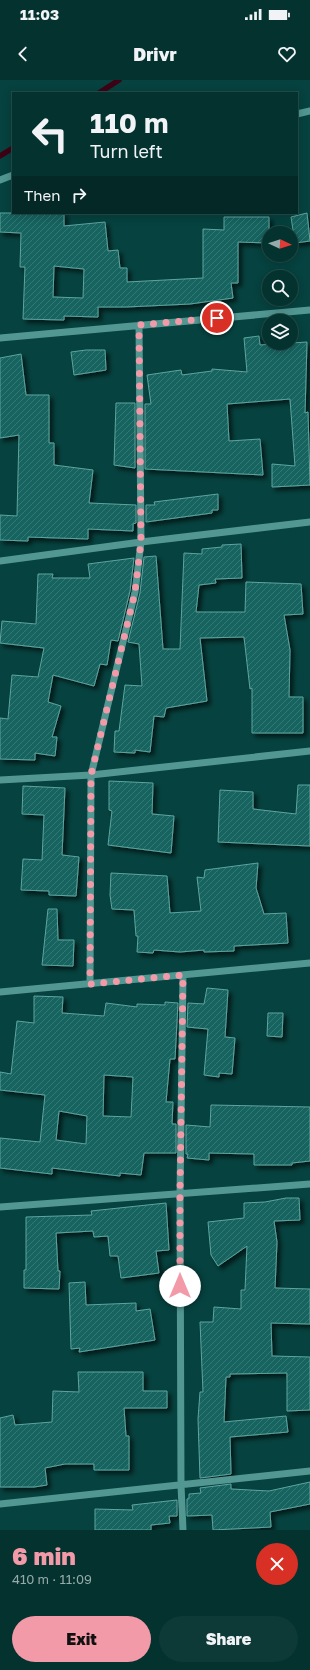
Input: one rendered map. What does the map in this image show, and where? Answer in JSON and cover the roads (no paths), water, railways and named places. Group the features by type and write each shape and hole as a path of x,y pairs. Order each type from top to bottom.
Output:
{"street":[{"path":"298,114 310,111"},
{"path":"0,180 12,175"},
{"path":"0,338 310,310"},
{"path":"90,984 91,775 135,592 141,542 139,325"},
{"path":"0,561 141,542 310,522"},
{"path":"0,780 91,775 310,751"},
{"path":"0,992 310,963"},
{"path":"183,975 180,1194 181,1485 183,1530"},
{"path":"0,1207 310,1184"},
{"path":"0,1504 310,1472"}],"waterway":[{"path":"101,92 119,80"},
{"path":"0,156 12,149"}]}
